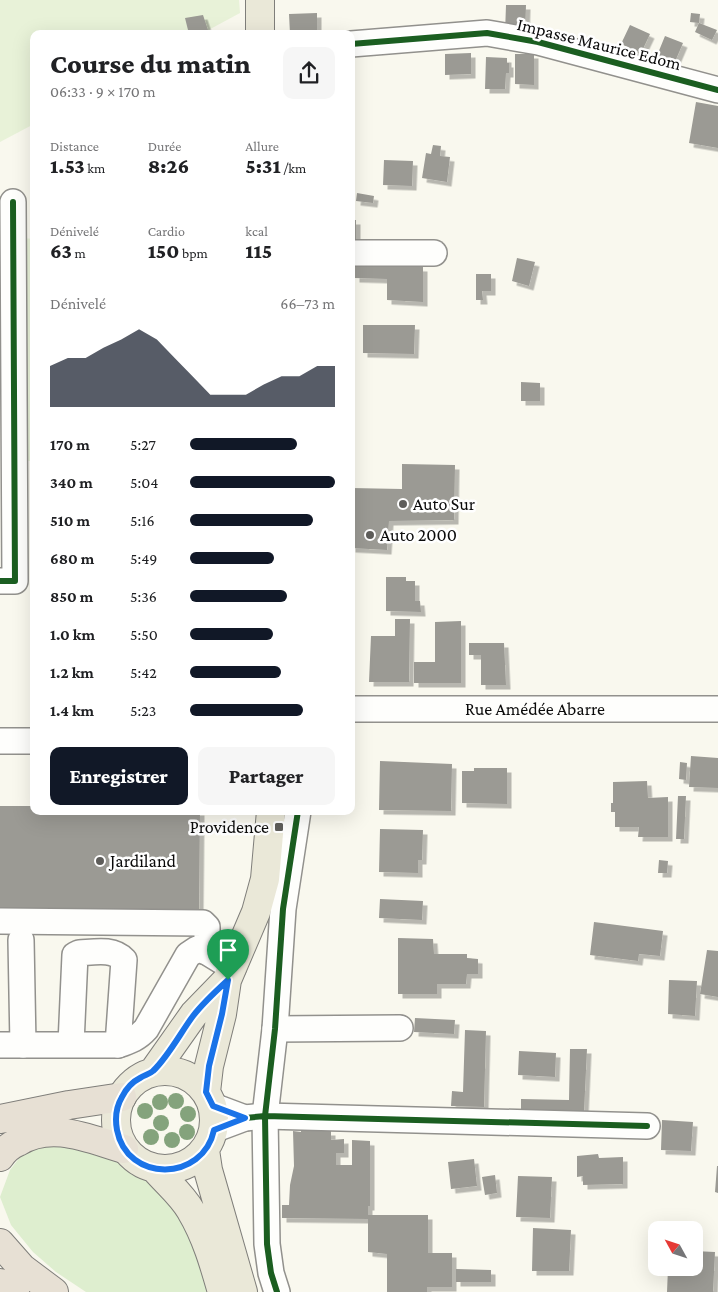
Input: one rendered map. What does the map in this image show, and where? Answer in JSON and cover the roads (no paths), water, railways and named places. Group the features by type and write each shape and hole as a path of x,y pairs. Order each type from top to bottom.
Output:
{"highway":[{"path":"0,1119 13,1111 122,1096"},
{"path":"0,1157 15,1143 27,1136 41,1132 56,1131 124,1149"},
{"path":"0,1243 22,1268 54,1292"},
{"path":"0,1283 15,1292"}],"main road":[{"path":"260,0 260,30"},
{"path":"243,1292 208,1170 209,1066 230,974 256,912 265,879 271,815"},
{"path":"152,1072 194,1014 230,974"},
{"path":"168,1070 196,1081 209,1120 191,1163 174,1169 155,1169 138,1162 124,1149 115,1123 117,1109 122,1096 140,1078 152,1072 168,1070"},
{"path":"155,1169 191,1210 210,1253 222,1292"}],"street":[{"name":"Impasse Maurice Edom","path":"355,44 487,33 538,42 718,90"},
{"path":"0,581 15,581 16,203"},
{"path":"355,253 434,253"},
{"name":"Rue Amédée Abarre","path":"355,709 718,709"},
{"path":"0,741 30,740"},
{"path":"277,1292 271,1273 267,1244 255,1117 275,1029 284,909 297,815"},
{"path":"0,921 204,923 207,927 207,952"},
{"path":"21,940 11,1045 118,1045 139,1036 146,1029 188,955 197,948 207,952 230,974"},
{"path":"71,1044 75,955 79,953 110,952 119,955 124,960 118,1045"},
{"path":"275,1029 400,1028"},
{"path":"209,1120 255,1117 647,1126"}],"place":[{"name":"Auto Sur","path":"403,504"},
{"name":"Auto 2000","path":"370,535"},
{"name":"Providence","path":"279,827"},
{"name":"Jardiland","path":"100,861"}]}
